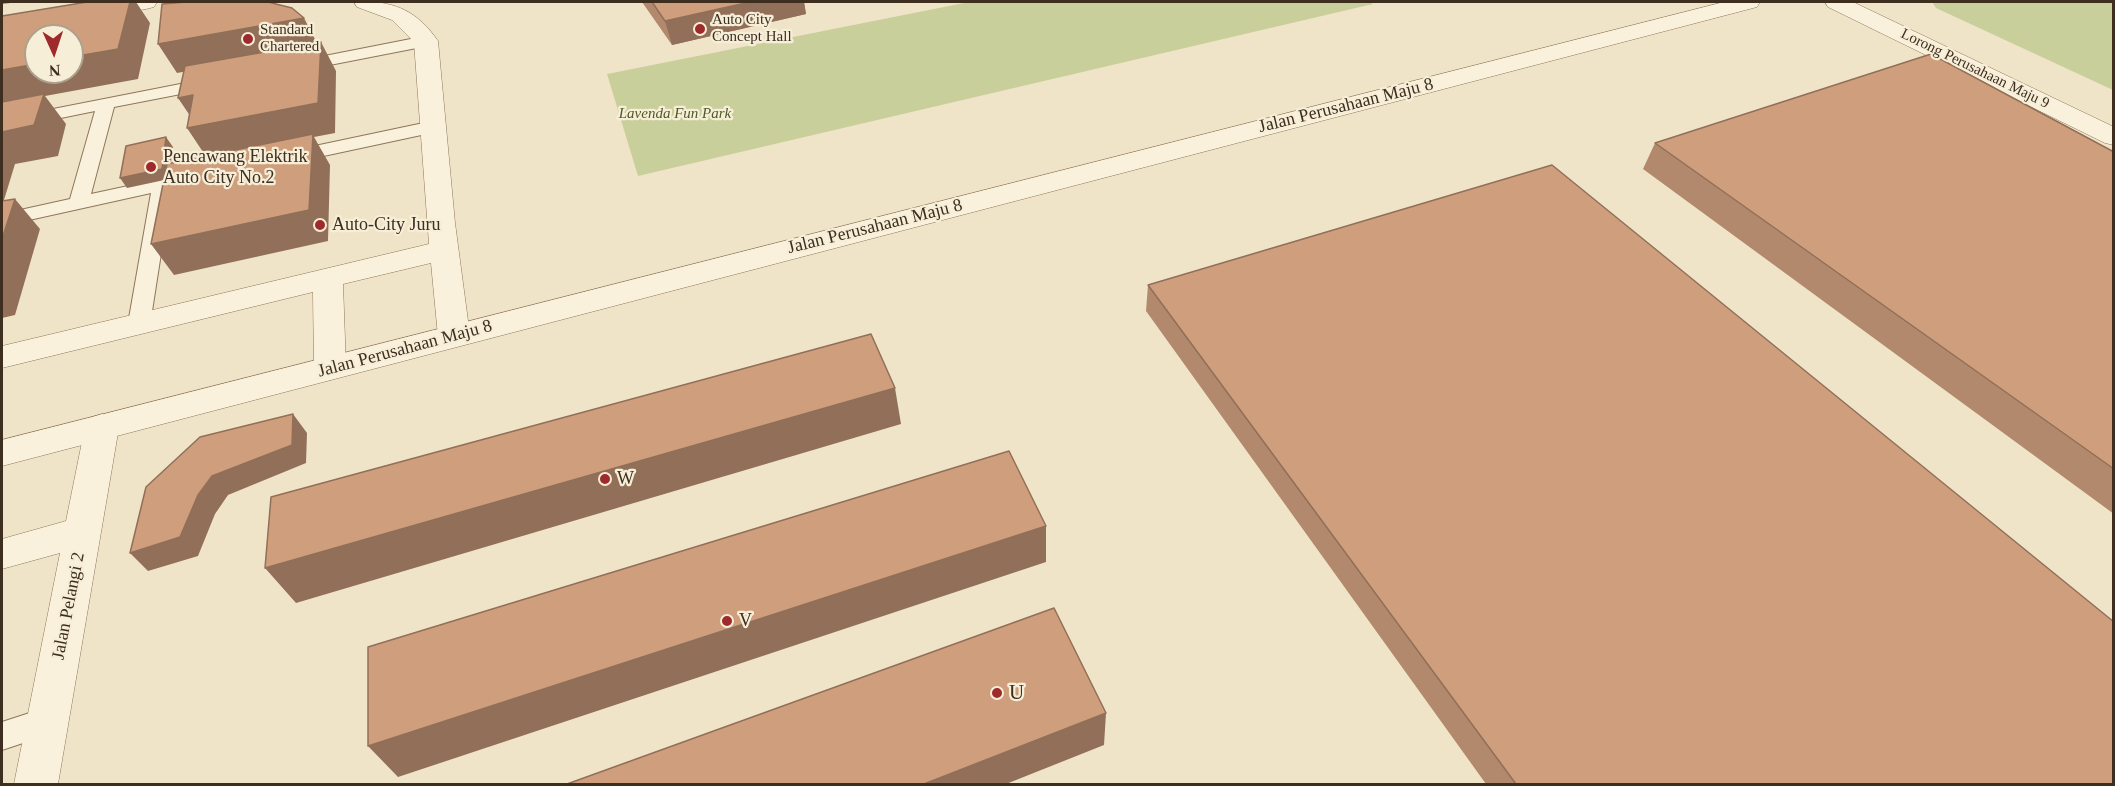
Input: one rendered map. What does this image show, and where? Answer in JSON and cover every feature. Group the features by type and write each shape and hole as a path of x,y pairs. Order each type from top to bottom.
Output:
{"street":[{"path":"2,27 146,2"},
{"path":"365,2 398,12 412,23 426,41 444,250 454,336"},
{"name":"Jalan Perusahaan Maju 8","path":"2,453 1749,2"},
{"name":"Lorong Perusahaan Maju 9","path":"1836,2 2114,137"},
{"path":"2,357 444,250"},
{"path":"328,279 330,368"},
{"name":"Jalan Pelangi 2","path":"36,784 102,427"},
{"path":"2,554 83,531"}],"lane":[{"path":"277,70 426,41"},
{"path":"2,124 231,79"},
{"path":"79,203 106,104"},
{"path":"275,161 433,127"},
{"path":"2,220 207,175"},
{"path":"139,324 162,185"},
{"path":"2,736 48,722"}],"green space":[{"name":"Lavenda Fun Park","path":"969,2 1370,2 1373,4 638,176 607,74"},
{"path":"1932,2 2113,2 2113,90 1936,8"}],"building":[{"path":"87,2 130,2 118,49 84,55 84,24 24,24 24,66 2,70 2,16"},
{"path":"268,2 292,8 304,18 158,44 162,4"},
{"path":"652,2 750,2 665,21"},
{"path":"321,42 318,103 187,128 193,95 178,98 185,66"},
{"path":"1931,54 2114,152 2114,469 1655,143"},
{"path":"44,94 34,125 2,132 2,102"},
{"path":"313,134 309,210 151,244 167,164"},
{"path":"166,137 162,169 120,178 126,146"},
{"path":"1552,165 2114,622 2114,784 1516,784 1148,285"},
{"path":"15,199 2,239 2,201"},
{"path":"871,334 895,388 265,568 271,497"},
{"path":"293,414 292,445 212,476 198,495 180,537 130,553 146,487 200,437"},
{"path":"1009,451 1046,526 368,746 368,647"},
{"path":"1054,608 1106,713 924,784 567,784"}],"place":[{"name":"Auto City Concept Hall","path":"700,29"},
{"name":"Standard Chartered","path":"248,39"},
{"name":"Pencawang Elektrik Auto City No.2","path":"151,167"},
{"name":"Auto-City Juru","path":"320,225"},
{"name":"W","path":"605,479"},
{"name":"V","path":"727,621"},
{"name":"U","path":"997,693"}]}
